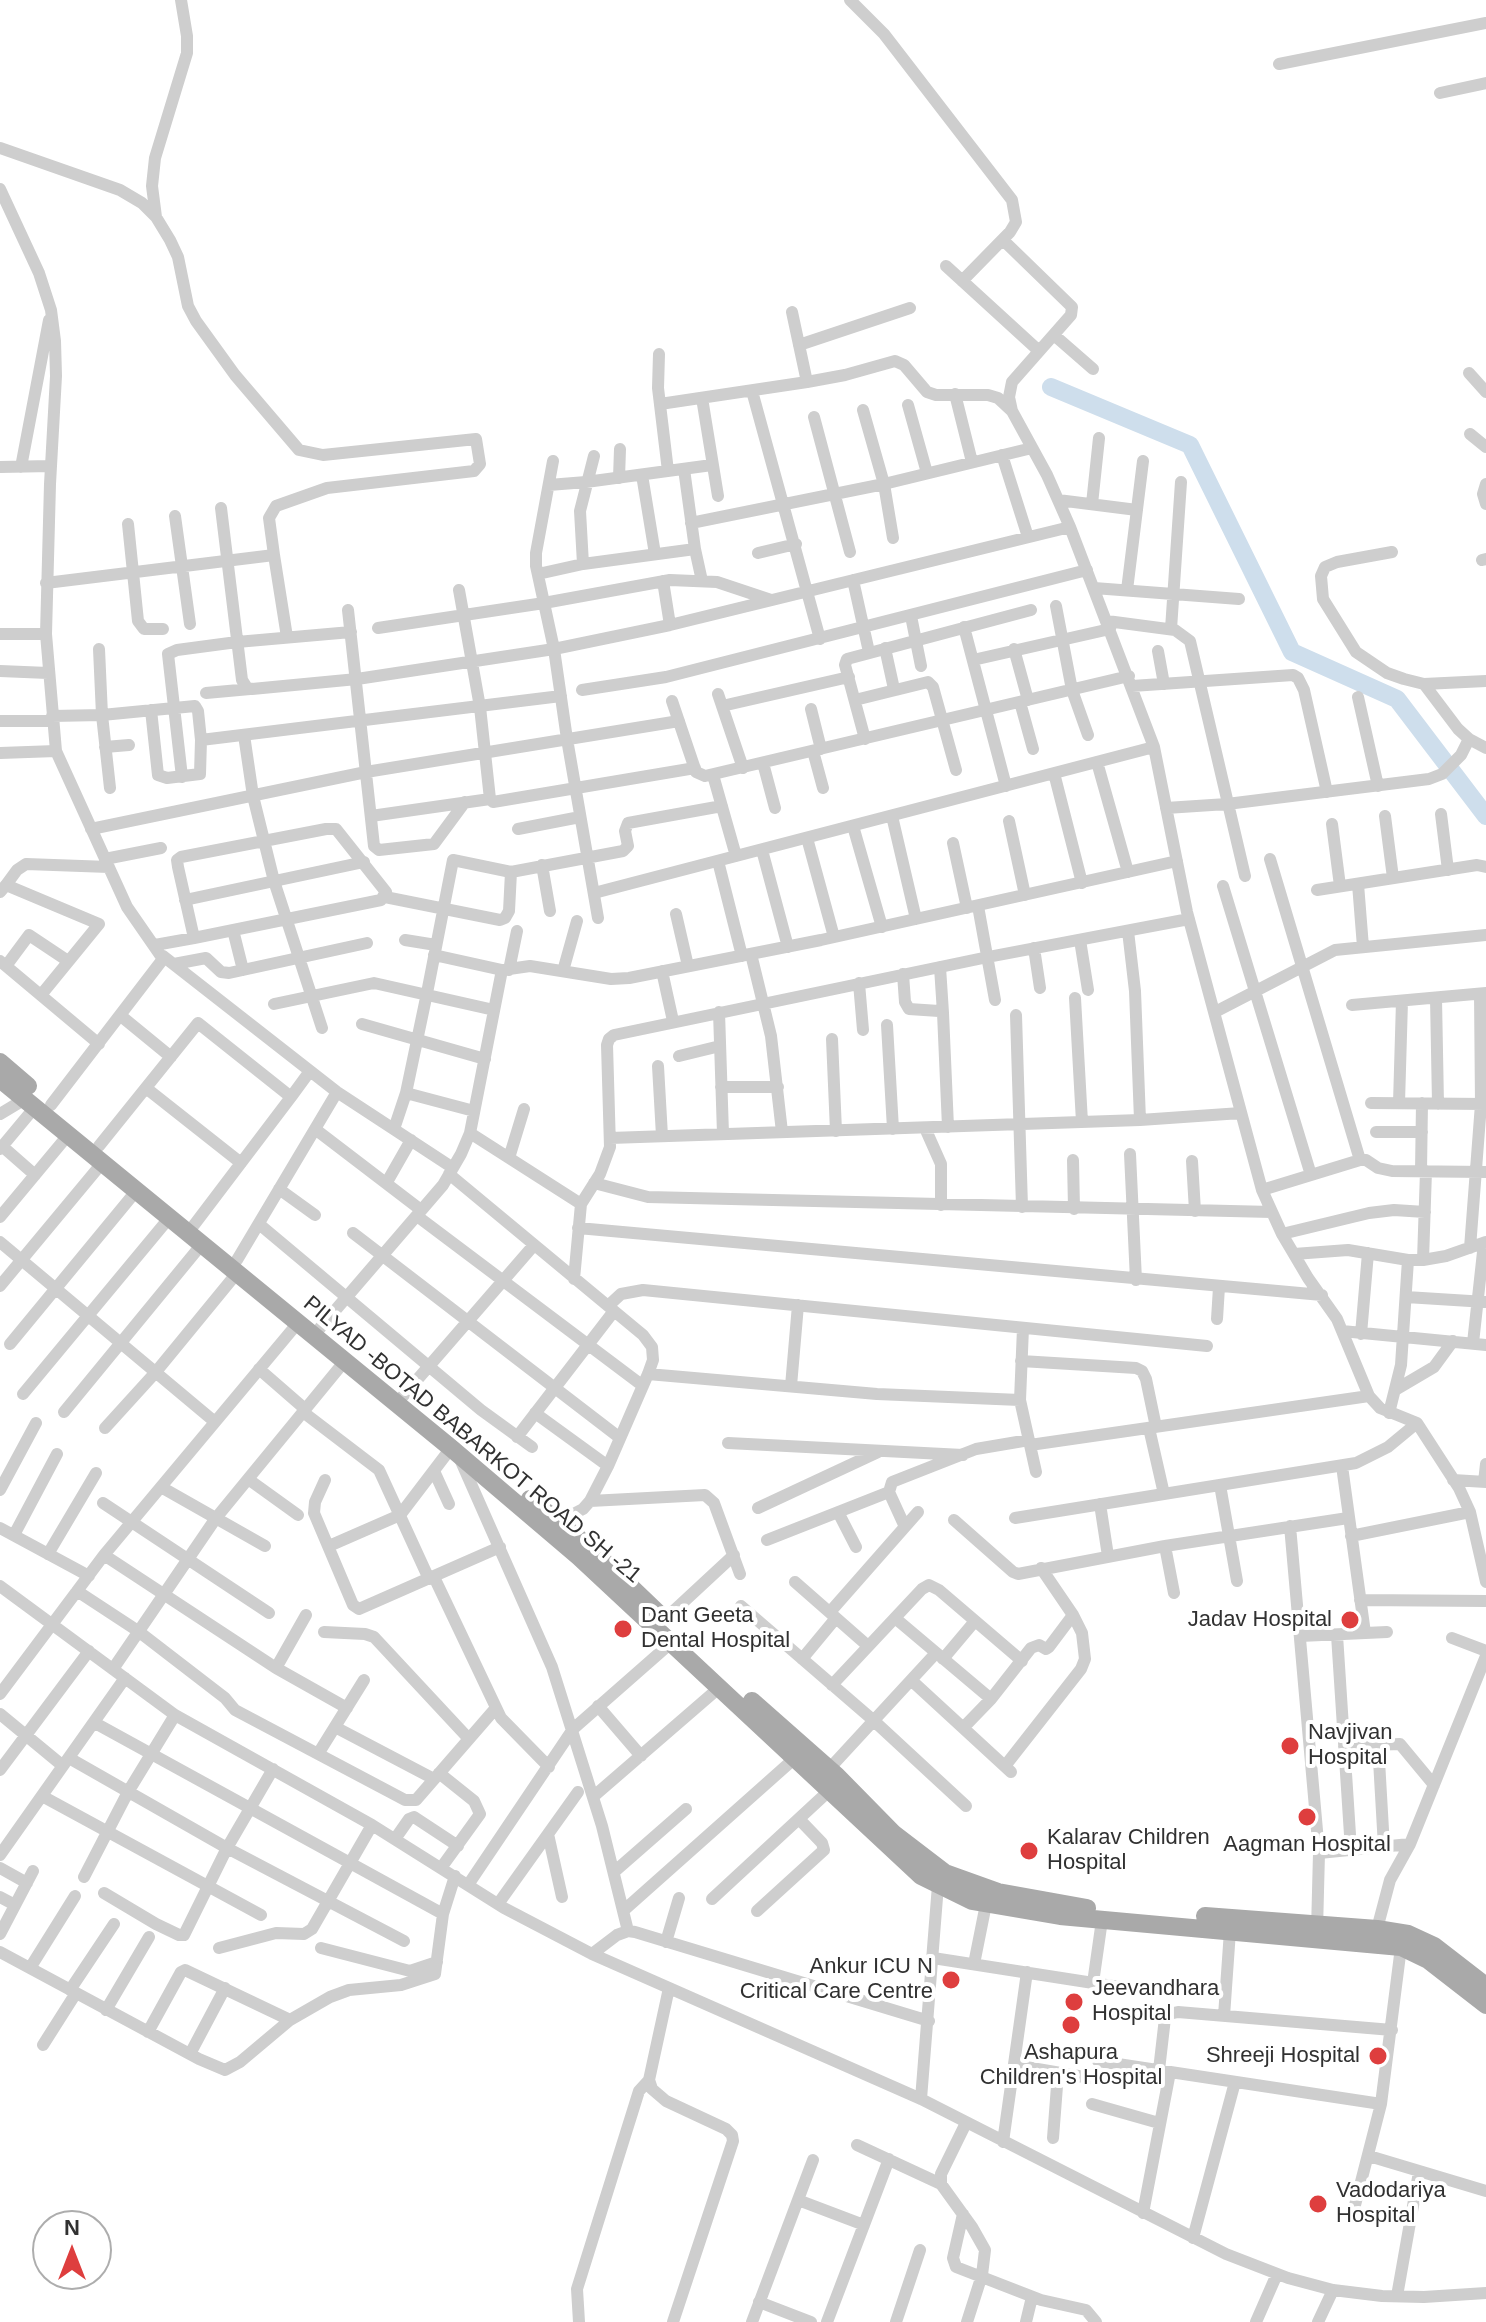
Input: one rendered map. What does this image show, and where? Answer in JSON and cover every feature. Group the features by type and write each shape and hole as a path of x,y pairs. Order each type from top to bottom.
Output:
{"main road":[{"name":"PILYAD -BOTAD BABARKOT ROAD SH -21","path":"0,1062 69,1134 101,1154 137,1190 202,1244 320,1328 403,1396 831,1789 894,1854 921,1876 972,1901 1060,1916 1230,1931 1377,1929 1408,1934 1421,1939 1486,1986"},
{"name":"PILYAD -BOTAD BABARKOT ROAD SH -21","path":"0,1079 194,1225 297,1324 454,1450 588,1546 829,1769 894,1834 945,1873 998,1892 1078,1907 1317,1931 1401,1947 1428,1960 1486,2005"}],"street":[{"path":"156,217 152,186 155,158 187,53 181,0"},
{"path":"850,0 884,34 1012,200 1016,222 1003,240 962,281"},
{"path":"1279,64 1486,23"},
{"path":"1440,93 1486,83"},
{"path":"0,148 120,190 142,203 156,217 178,257 188,306 196,321 235,375 299,450 323,455 471,438 478,443 480,464 474,471 327,488 276,506 269,518 287,637"},
{"path":"0,189 39,273 51,310 56,376 46,634 56,751 127,907 159,950 337,1092 411,1140 451,1171 643,1335 652,1347 653,1360 645,1380 590,1501 583,1509 558,1522"},
{"path":"0,226 15,222"},
{"path":"1003,240 1072,307 1071,315 1012,382 1010,404 1070,527 1154,747 1189,919 1262,1190 1282,1234 1342,1331 1369,1396 1389,1413 1417,1423 1453,1480 1470,1512 1482,1550 1486,1582"},
{"path":"946,266 1039,351"},
{"path":"799,345 910,308"},
{"path":"21,467 51,310"},
{"path":"792,312 807,382"},
{"path":"1054,335 1093,369"},
{"path":"659,354 660,404 668,471"},
{"path":"660,404 807,382 895,361 904,365 927,392 988,395 1010,404"},
{"path":"1469,373 1486,392"},
{"path":"752,391 820,639"},
{"path":"955,394 972,462"},
{"path":"702,398 718,496"},
{"path":"908,405 927,473"},
{"path":"863,410 884,484 893,538"},
{"path":"814,417 850,552"},
{"path":"1470,434 1486,447"},
{"path":"1092,504 1099,438"},
{"path":"691,523 884,484 1032,448"},
{"path":"619,478 620,449"},
{"path":"1002,455 1028,537"},
{"path":"583,564 579,525 594,456"},
{"path":"553,461 536,553 538,574 554,649 598,918"},
{"path":"1127,590 1143,461"},
{"path":"549,485 712,465"},
{"path":"0,467 51,466"},
{"path":"684,469 702,581"},
{"path":"642,475 655,554"},
{"path":"1171,629 1181,482"},
{"path":"1486,484 1483,494 1486,504"},
{"path":"1058,500 1137,510"},
{"path":"221,508 242,680 247,688 252,689"},
{"path":"175,516 190,624"},
{"path":"128,524 141,626 144,629 163,629"},
{"path":"206,693 357,679 554,649 670,625 1070,527"},
{"path":"758,553 796,544"},
{"path":"538,574 583,564 695,549"},
{"path":"1392,552 1325,567 1320,586 1323,599 1356,652 1387,673 1424,684 1486,681"},
{"path":"46,583 274,555"},
{"path":"582,690 666,677 1087,570"},
{"path":"853,580 869,652"},
{"path":"378,628 663,581 702,581 733,586 771,600"},
{"path":"663,581 670,625"},
{"path":"1094,588 1239,599"},
{"path":"459,590 480,707 490,799"},
{"path":"1056,606 1072,690 1088,735"},
{"path":"348,610 376,849 426,846 438,840 465,802"},
{"path":"865,739 845,661 1031,610"},
{"path":"911,616 921,666"},
{"path":"973,660 1108,625 1171,629 1184,634 1190,641 1245,876"},
{"path":"964,627 1006,786"},
{"path":"182,777 168,654 237,642 351,632"},
{"path":"0,634 46,634"},
{"path":"885,648 894,689"},
{"path":"99,649 110,788"},
{"path":"1014,649 1033,749"},
{"path":"1158,651 1164,684"},
{"path":"0,671 48,673"},
{"path":"672,701 695,768 699,775 713,775 1072,690 1131,681 1164,684 1293,675 1304,690 1327,792"},
{"path":"743,768 720,700 849,677"},
{"path":"855,700 928,682 933,687 956,770"},
{"path":"1424,684 1458,729 1484,748 1486,732"},
{"path":"201,740 561,696"},
{"path":"1358,697 1378,786"},
{"path":"0,721 190,706 197,708 201,740 200,774 167,778 158,775 151,710"},
{"path":"811,709 823,788"},
{"path":"91,829 366,772 679,721"},
{"path":"244,735 253,796 274,881 322,1028"},
{"path":"1166,808 1227,804 1429,779 1442,774 1461,755 1469,739"},
{"path":"105,747 129,745"},
{"path":"594,893 1154,747"},
{"path":"0,753 56,751"},
{"path":"1097,762 1128,872"},
{"path":"763,763 775,808"},
{"path":"371,816 490,799 496,803 575,786 695,768"},
{"path":"1054,773 1082,883"},
{"path":"713,775 736,856"},
{"path":"394,1129 406,1093 453,860 511,872 588,858 626,849 628,823 722,806"},
{"path":"1441,814 1448,870"},
{"path":"892,816 916,919"},
{"path":"1385,816 1393,878"},
{"path":"518,829 580,817"},
{"path":"1009,821 1025,895"},
{"path":"1332,824 1340,886"},
{"path":"853,826 882,927"},
{"path":"194,938 178,867 177,860 181,857 336,829 382,886 385,897"},
{"path":"807,838 834,937"},
{"path":"953,843 988,957 995,1000"},
{"path":"41,995 99,924 3,888 17,870 26,864 107,863 161,848"},
{"path":"762,850 788,947"},
{"path":"1270,859 1360,1160"},
{"path":"718,861 764,1003 782,1132"},
{"path":"405,940 505,970 530,966 611,979 788,947 1177,861"},
{"path":"185,900 364,862"},
{"path":"542,865 550,911"},
{"path":"1317,890 1477,865 1486,867"},
{"path":"159,950 194,938 385,897 491,919 505,918 509,911 511,872"},
{"path":"1358,884 1363,947"},
{"path":"1223,886 1311,1175"},
{"path":"676,914 688,966"},
{"path":"574,1279 581,1204 606,1164 610,1138 609,1039 624,1032 673,1021 1189,919"},
{"path":"563,971 577,921"},
{"path":"233,930 243,970"},
{"path":"320,1328 419,1213 451,1171 470,1133 494,1010 517,931"},
{"path":"1128,931 1135,991 1140,1120"},
{"path":"68,961 29,935 3,963 99,1044"},
{"path":"1215,1012 1335,950 1486,935"},
{"path":"1080,940 1088,990"},
{"path":"174,964 206,958 221,972 243,970 367,943"},
{"path":"1034,948 1040,988"},
{"path":"35,1175 1,1148 37,1104 99,1044 163,963 159,950"},
{"path":"940,967 948,1127"},
{"path":"662,971 673,1021"},
{"path":"903,974 905,1002 909,1009 943,1013"},
{"path":"274,1004 374,983 494,1010"},
{"path":"859,983 863,1030"},
{"path":"1352,1005 1483,994 1481,1172 1470,1248"},
{"path":"1075,998 1082,1122"},
{"path":"1436,998 1438,1104"},
{"path":"1399,1103 1402,1001"},
{"path":"719,1012 723,1134"},
{"path":"1016,1015 1022,1207"},
{"path":"121,1016 171,1057"},
{"path":"0,1286 101,1154 146,1088 198,1023 291,1097"},
{"path":"362,1024 485,1059"},
{"path":"887,1025 893,1129"},
{"path":"832,1039 836,1131"},
{"path":"679,1056 720,1046"},
{"path":"658,1066 662,1136"},
{"path":"194,1225 310,1071"},
{"path":"721,1087 778,1087"},
{"path":"146,1088 241,1163"},
{"path":"105,1428 155,1373 237,1266 337,1092"},
{"path":"406,1093 474,1111"},
{"path":"1371,1103 1483,1104"},
{"path":"1422,1103 1423,1260"},
{"path":"0,1114 37,1104"},
{"path":"509,1158 524,1109"},
{"path":"610,1138 1140,1120 1241,1113"},
{"path":"925,1128 941,1164 941,1205"},
{"path":"315,1129 387,1182 419,1213 587,1346 645,1380 1020,1400"},
{"path":"1376,1132 1422,1132"},
{"path":"470,1133 581,1204"},
{"path":"0,1217 69,1134"},
{"path":"387,1182 411,1140"},
{"path":"1130,1154 1136,1280"},
{"path":"1073,1160 1074,1209"},
{"path":"1262,1190 1360,1160 1384,1170 1481,1172"},
{"path":"1192,1161 1195,1211"},
{"path":"594,1183 648,1197 1272,1212"},
{"path":"279,1189 315,1215"},
{"path":"10,1344 137,1190"},
{"path":"1282,1234 1369,1213 1394,1210 1425,1212"},
{"path":"23,1394 170,1217"},
{"path":"259,1224 429,1366 532,1447"},
{"path":"578,1228 1322,1295"},
{"path":"353,1233 620,1438"},
{"path":"0,1242 215,1422"},
{"path":"1294,1254 1348,1250 1423,1260 1485,1243 1479,1344 1342,1331"},
{"path":"64,1412 202,1244"},
{"path":"403,1396 534,1245"},
{"path":"1361,1334 1368,1253"},
{"path":"1389,1413 1401,1365 1408,1260"},
{"path":"1217,1319 1219,1287"},
{"path":"517,1437 587,1346 621,1294 643,1290 1207,1346"},
{"path":"1406,1297 1482,1302"},
{"path":"791,1386 798,1305"},
{"path":"0,1694 104,1555 297,1324"},
{"path":"1023,1328 1020,1400 1036,1472"},
{"path":"1395,1390 1434,1367 1453,1341"},
{"path":"1021,1361 1136,1368 1142,1371 1146,1379 1164,1494"},
{"path":"113,1669 216,1518 344,1362"},
{"path":"259,1369 304,1411 379,1470 495,1709 508,1727 549,1767"},
{"path":"905,1527 889,1492 892,1482 976,1449 1153,1428 1369,1396"},
{"path":"535,1413 608,1466"},
{"path":"0,1489 36,1423"},
{"path":"1015,1518 1342,1466 1373,1457 1417,1423"},
{"path":"728,1443 963,1455"},
{"path":"329,1546 400,1515 454,1450 552,1667 595,1800 628,1931"},
{"path":"758,1508 882,1451"},
{"path":"14,1535 57,1454"},
{"path":"1453,1480 1485,1482 1486,1464"},
{"path":"1342,1466 1365,1633"},
{"path":"434,1471 449,1504"},
{"path":"48,1554 96,1473"},
{"path":"248,1479 298,1515"},
{"path":"325,1480 314,1507 353,1605 359,1609 500,1547"},
{"path":"1220,1485 1237,1581"},
{"path":"161,1487 265,1546"},
{"path":"767,1540 889,1492"},
{"path":"590,1501 705,1495 714,1503 740,1574"},
{"path":"103,1503 269,1613"},
{"path":"1100,1504 1108,1556"},
{"path":"838,1512 856,1547"},
{"path":"802,1659 833,1615 918,1512"},
{"path":"1351,1536 1470,1512"},
{"path":"954,1520 1013,1572 1024,1573 1165,1546 1348,1518"},
{"path":"1290,1526 1319,1853 1317,1931"},
{"path":"0,1528 89,1576"},
{"path":"1165,1546 1174,1593"},
{"path":"104,1555 276,1668 347,1708"},
{"path":"665,1619 734,1555"},
{"path":"911,1680 1008,1769 1081,1669 1085,1646 1073,1615 1041,1568"},
{"path":"795,1582 868,1646"},
{"path":"832,1685 929,1585 939,1590 1022,1661"},
{"path":"0,1604 4,1589 175,1715 372,1825 498,1904 592,1954 921,2099 1226,2254 1277,2274 1333,2290 1397,2296 1486,2293"},
{"path":"77,1591 138,1631 225,1698 235,1710 405,1800 416,1800 495,1709"},
{"path":"1360,1600 1486,1601"},
{"path":"741,1606 873,1720 966,1806"},
{"path":"276,1668 306,1615"},
{"path":"963,1728 1035,1645 1049,1647 1073,1615"},
{"path":"895,1618 991,1699"},
{"path":"829,1769 911,1680 975,1621"},
{"path":"324,1632 374,1637 469,1739"},
{"path":"1300,1636 1387,1632"},
{"path":"1337,1635 1351,1850"},
{"path":"1377,1929 1390,1880 1410,1844 1486,1653 1452,1638"},
{"path":"468,1885 573,1729 672,1642"},
{"path":"0,1770 89,1651"},
{"path":"0,1855 125,1678"},
{"path":"318,1754 364,1680"},
{"path":"595,1800 720,1687"},
{"path":"598,1706 641,1756"},
{"path":"0,1714 66,1762 128,1792 404,1941"},
{"path":"84,1877 128,1792 175,1715"},
{"path":"95,1723 443,1914"},
{"path":"335,1727 437,1776 474,1801 479,1809 478,1819 441,1868"},
{"path":"1378,1743 1384,1847"},
{"path":"1344,1746 1400,1744 1434,1785"},
{"path":"623,1911 795,1758"},
{"path":"104,1893 182,1936 227,1848 273,1769"},
{"path":"498,1904 548,1834 573,1788 595,1800"},
{"path":"712,1899 831,1789"},
{"path":"42,1796 261,1915"},
{"path":"614,1872 686,1809"},
{"path":"395,1839 409,1819 414,1817 458,1846"},
{"path":"757,1911 823,1854 822,1843 799,1819"},
{"path":"219,1948 270,1934 304,1934 312,1929 372,1825"},
{"path":"548,1834 562,1897"},
{"path":"1319,1853 1410,1844"},
{"path":"0,1868 30,1877 0,1934"},
{"path":"0,1952 217,2068 232,2068 290,2020 340,1993 401,1985 435,1974 443,1914 455,1876"},
{"path":"921,2099 938,1885"},
{"path":"30,1968 75,1896"},
{"path":"0,1897 15,1905"},
{"path":"666,1942 679,1898"},
{"path":"974,1964 986,1904"},
{"path":"1093,1983 1102,1920"},
{"path":"43,2045 114,1924"},
{"path":"592,1954 617,1935 628,1931 929,2021"},
{"path":"1224,2016 1230,1931"},
{"path":"106,2010 149,1937"},
{"path":"1354,2209 1381,2104 1401,1947"},
{"path":"321,1948 410,1971 437,1962"},
{"path":"933,1958 1151,1992"},
{"path":"148,2032 181,1972 189,1970 290,2020"},
{"path":"1003,2142 1027,1972"},
{"path":"190,2054 225,1988"},
{"path":"579,2322 577,2289 639,2091 649,2080 669,1988"},
{"path":"1143,2213 1159,2123 1165,2071 1165,2018 1169,2014 1178,2012 1392,2030"},
{"path":"1098,2061 1381,2104"},
{"path":"1014,2065 1090,2078"},
{"path":"1053,2138 1058,2073"},
{"path":"649,2080 656,2094 726,2129 733,2141 673,2322"},
{"path":"1193,2238 1235,2082"},
{"path":"1092,2104 1159,2123"},
{"path":"941,2184 941,2174 966,2123"},
{"path":"857,2145 941,2184 963,2214 985,2250 982,2275 967,2322"},
{"path":"1369,2156 1486,2191"},
{"path":"827,2322 889,2159"},
{"path":"752,2322 813,2160"},
{"path":"1397,2296 1419,2172"},
{"path":"798,2200 864,2225"},
{"path":"963,2214 953,2263 956,2267 1032,2297 1086,2310 1096,2322"},
{"path":"896,2322 920,2250"},
{"path":"1256,2322 1277,2274"},
{"path":"1318,2322 1333,2290"},
{"path":"1026,2322 1032,2297"},
{"path":"759,2302 811,2322"},
{"path":"1073,2322 1078,2307"}],"waterway":[{"path":"1051,387 1190,445 1292,652 1397,699 1486,816"}],"place":[{"name":"Jadav Hospital","path":"1350,1620"},
{"name":"Dant Geeta Dental Hospital","path":"623,1629"},
{"name":"Navjivan Hospital","path":"1290,1746"},
{"name":"Aagman Hospital","path":"1307,1817"},
{"name":"Kalarav Children Hospital","path":"1029,1851"},
{"name":"Ankur ICU N Critical Care Centre","path":"951,1980"},
{"name":"Jeevandhara Hospital","path":"1074,2002"},
{"name":"Ashapura Children's Hospital","path":"1071,2025"},
{"name":"Shreeji Hospital","path":"1378,2056"},
{"name":"Vadodariya Hospital","path":"1318,2204"}]}
